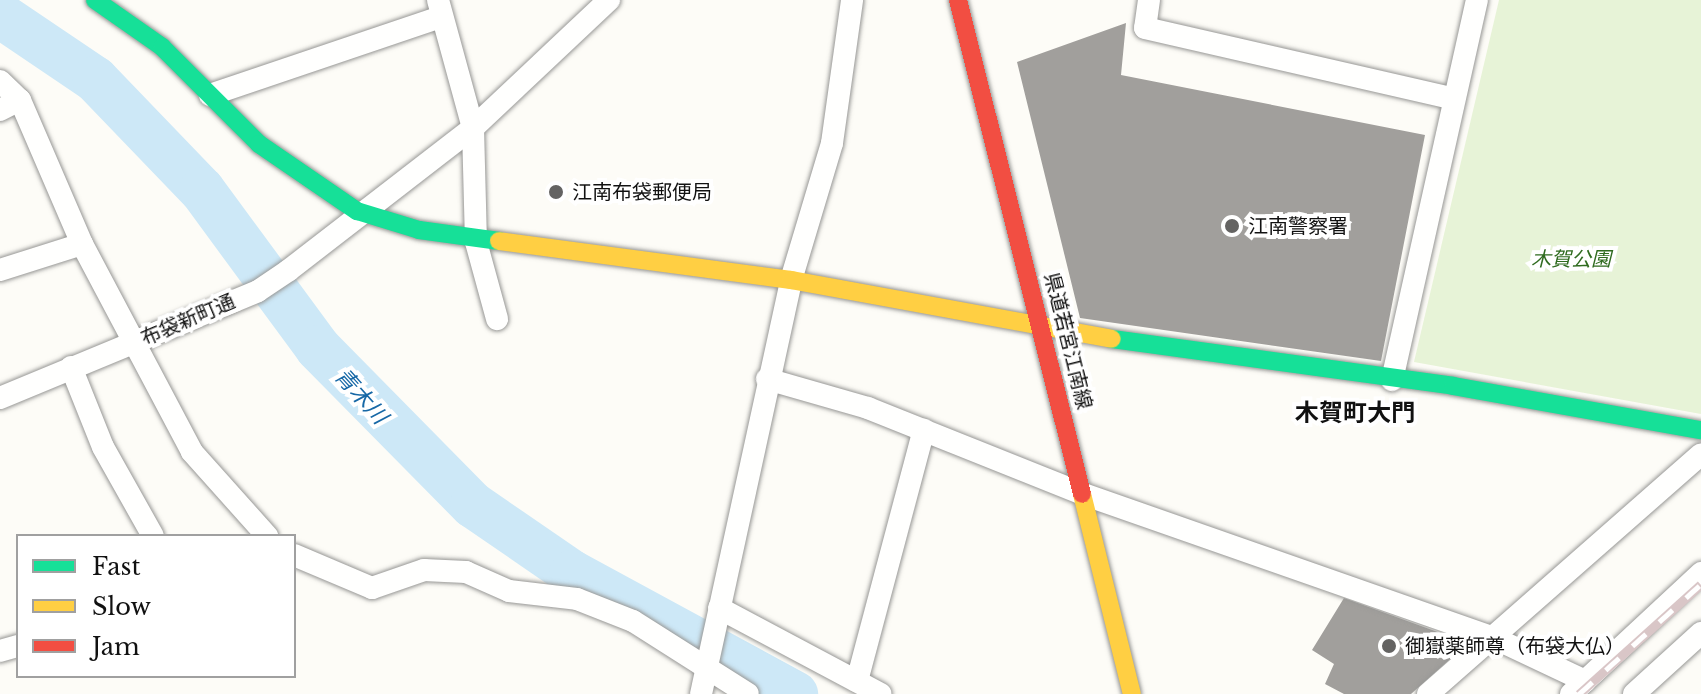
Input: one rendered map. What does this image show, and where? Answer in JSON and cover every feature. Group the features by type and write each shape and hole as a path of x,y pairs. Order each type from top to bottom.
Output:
{"street":[{"path":"95,0 162,47 259,144 357,211 476,242 551,245 791,280 1042,326 1701,430"},
{"name":"布袋新町通","path":"0,398 258,291 289,270 357,211 473,128 609,0"},
{"name":"県道若宮江南線","path":"958,0 1132,694"},
{"path":"1149,0 1145,28 1454,99"},
{"path":"1392,380 1477,0"},
{"path":"701,694 767,379 791,280 832,143 851,4"},
{"path":"210,95 439,9 473,128 476,242 497,319"},
{"path":"0,81 20,100 82,244 192,452 265,534"},
{"path":"0,110 20,100"},
{"path":"0,270 82,244"},
{"path":"71,367 103,447 152,534"},
{"path":"767,379 924,430 1083,494 1492,637 1578,687 1701,573"},
{"path":"857,681 924,430"},
{"path":"1428,694 1701,454"},
{"path":"296,556 372,588 424,570 466,572 509,591 577,599 633,621 707,664 748,694"},
{"path":"716,619 881,694"},
{"path":"1642,692 1701,633"}],"green space":[{"name":"木賀公園","path":"1499,0 1701,0 1701,414 1414,362"}],"building":[{"name":"江南警察署","path":"1126,23 1121,75 1425,135 1381,361 1080,318 1017,62"},
{"name":"御嶽薬師尊（布袋大仏）","path":"1344,598 1468,643 1411,694 1344,694 1325,684 1334,664 1312,650"}],"waterway":[{"name":"青木川","path":"0,15 95,79 202,190 318,348 473,505 572,573 795,694"}],"railway":[{"path":"1579,694 1701,584"}],"traffic: fast":[{"path":"95,0 162,47 259,144 357,211 419,230 499,241"},
{"path":"1112,339 1453,386 1701,430"}],"traffic: slow":[{"path":"499,241 791,280 1112,339"},
{"path":"1082,494 1132,694"}],"traffic: jam":[{"path":"958,0 1082,494"}],"place":[{"name":"江南布袋郵便局","path":"556,192"},
{"name":"江南警察署","path":"1232,226"},
{"name":"御嶽薬師尊（布袋大仏）","path":"1389,646"}],"district":[{"name":"木賀町大門","path":"1355,413"}]}
